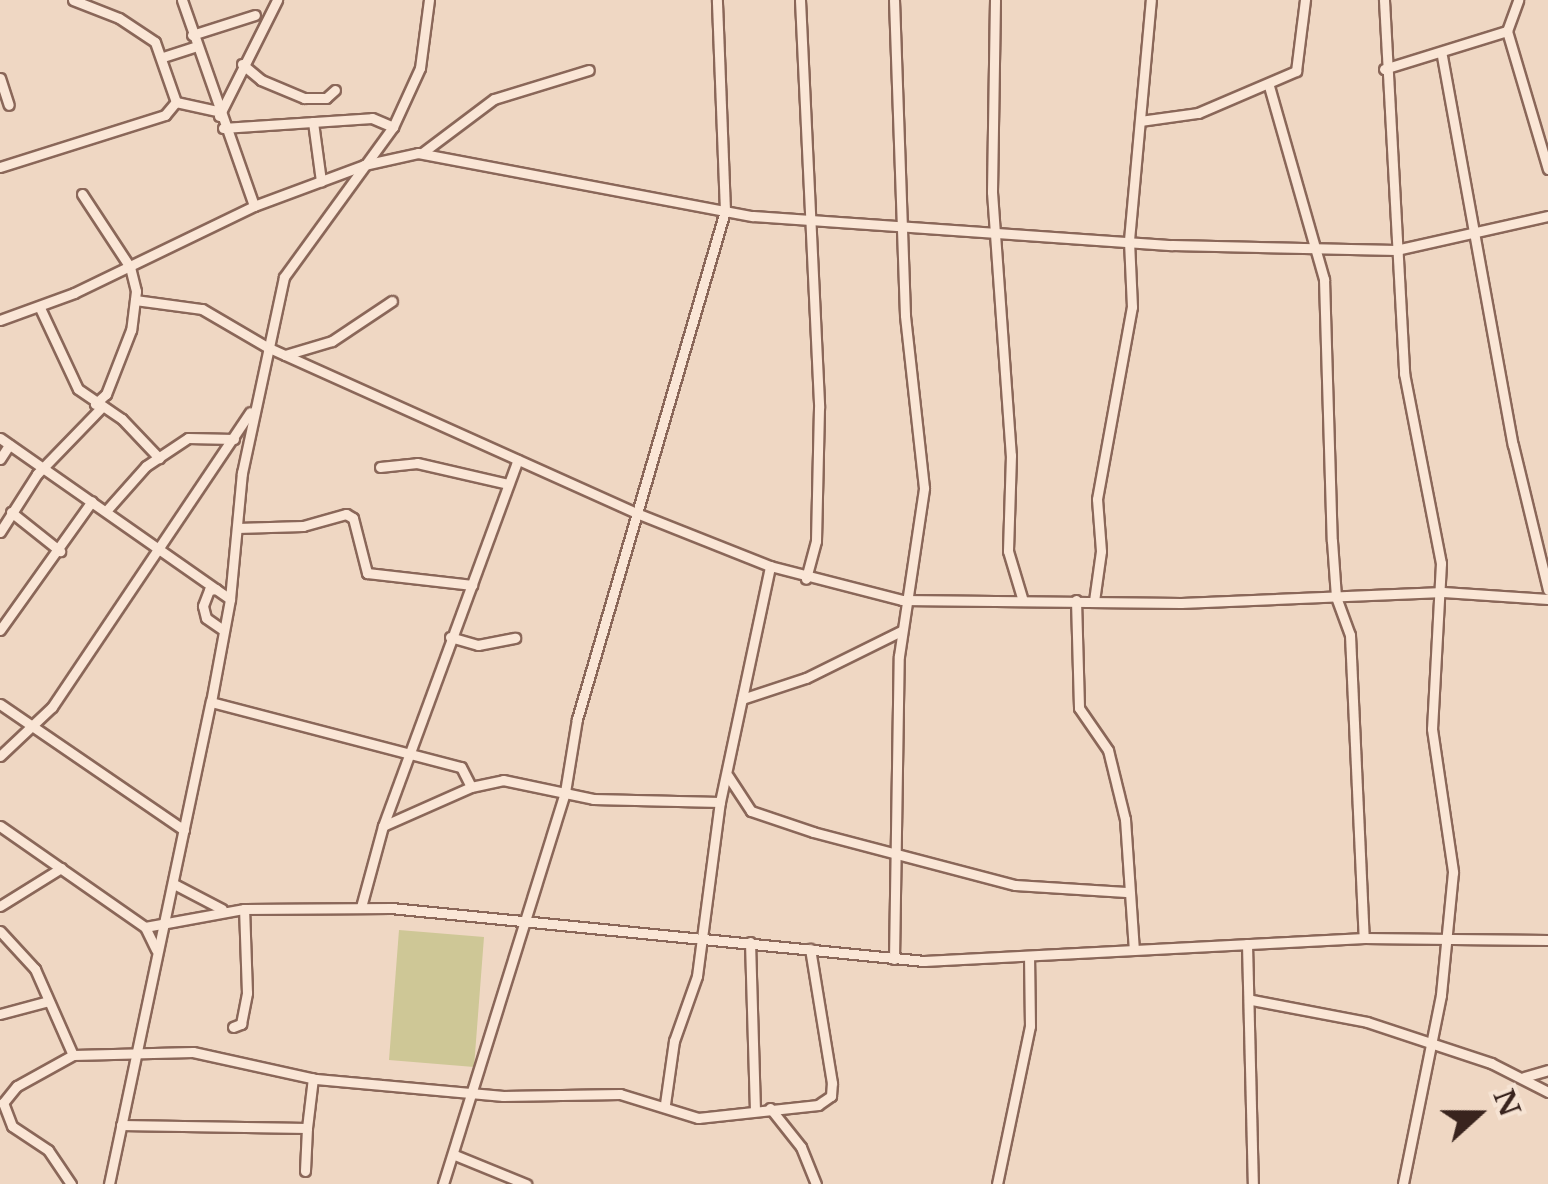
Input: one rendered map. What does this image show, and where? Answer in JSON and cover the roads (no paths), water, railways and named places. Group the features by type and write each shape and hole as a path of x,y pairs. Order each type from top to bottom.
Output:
{"street":[{"path":"73,0 142,31 163,57 176,102"},
{"path":"182,0 218,114 254,206"},
{"path":"218,114 277,0"},
{"path":"108,1184 211,702 230,598 254,406 284,277 393,127 420,68 430,0"},
{"path":"444,1184 565,792 577,719 726,211 716,0"},
{"path":"800,0 807,222 820,408 816,541 806,580"},
{"path":"894,0 914,435 924,488 921,538 902,600 894,960"},
{"path":"995,0 994,232 1012,455 1008,551 1023,601"},
{"path":"1094,601 1101,552 1097,499 1132,307 1129,240 1151,0"},
{"path":"1140,121 1176,119 1270,86 1296,71 1305,0"},
{"path":"1384,0 1384,69 1404,373 1443,592 1432,730 1454,872 1432,1043 1403,1184"},
{"path":"1518,0 1507,31 1548,169"},
{"path":"192,34 255,14"},
{"path":"1384,69 1442,56 1507,31"},
{"path":"163,57 196,46"},
{"path":"1442,56 1472,234 1548,590"},
{"path":"242,64 261,80 304,98 326,98 335,90"},
{"path":"422,153 494,99 589,70"},
{"path":"0,78 10,106"},
{"path":"1270,86 1296,169 1311,250 1325,294 1322,349 1336,598 1350,635 1364,938"},
{"path":"297,123 304,98"},
{"path":"176,102 218,114"},
{"path":"0,168 165,115 176,102"},
{"path":"223,128 372,118 393,127"},
{"path":"312,122 321,181"},
{"path":"0,320 40,308 254,206 364,165 422,153 726,211 807,222 1311,250 1396,250 1548,216"},
{"path":"0,532 10,512 45,466 106,394 136,300 130,267 82,194"},
{"path":"136,300 202,310 267,347 518,460 639,514 806,580 902,600 1336,598 1443,592 1548,599"},
{"path":"285,355 332,341 392,301"},
{"path":"40,308 70,378 97,406 122,419 159,458"},
{"path":"0,756 36,727 254,406"},
{"path":"106,511 159,458 188,438 234,439"},
{"path":"0,459 5,442 45,466 230,598"},
{"path":"361,907 383,826 518,460"},
{"path":"380,467 417,463 508,484"},
{"path":"0,630 92,501"},
{"path":"10,512 60,550"},
{"path":"237,528 303,526 346,514 353,518 366,573 472,584"},
{"path":"665,1104 703,940 703,894 770,566"},
{"path":"216,590 209,590 202,606 206,618 222,628"},
{"path":"1076,600 1079,708 1108,750 1116,778 1125,819 1126,892 1134,950"},
{"path":"742,699 806,678 901,631"},
{"path":"450,637 478,645 514,638"},
{"path":"211,702 412,751 461,767 471,787"},
{"path":"0,704 184,830"},
{"path":"728,776 740,800 764,818 1015,886 1126,892"},
{"path":"383,826 471,787 527,781 565,792 720,802"},
{"path":"0,826 146,927 156,952"},
{"path":"0,906 61,868"},
{"path":"174,884 224,910"},
{"path":"146,927 224,910 361,907 750,942 894,960 1029,958 1364,938 1548,940"},
{"path":"232,1027 241,1024 247,994 244,909"},
{"path":"0,931 28,958 45,1002 56,1011 73,1055"},
{"path":"750,942 755,1111"},
{"path":"1247,944 1252,1000 1253,1184"},
{"path":"71,1184 48,1150 12,1126 1,1103 17,1086 73,1055 193,1052 314,1078 474,1094 610,1093 665,1104 674,1115 698,1118 818,1105 831,1096 810,949"},
{"path":"997,1184 1030,1026 1029,958"},
{"path":"1252,1000 1326,1012 1432,1043 1524,1077 1548,1092"},
{"path":"0,1014 45,1002"},
{"path":"1524,1077 1548,1070"},
{"path":"305,1172 306,1128 314,1078"},
{"path":"770,1108 801,1147 816,1184"},
{"path":"121,1125 306,1128"},
{"path":"455,1156 526,1184"}]}
